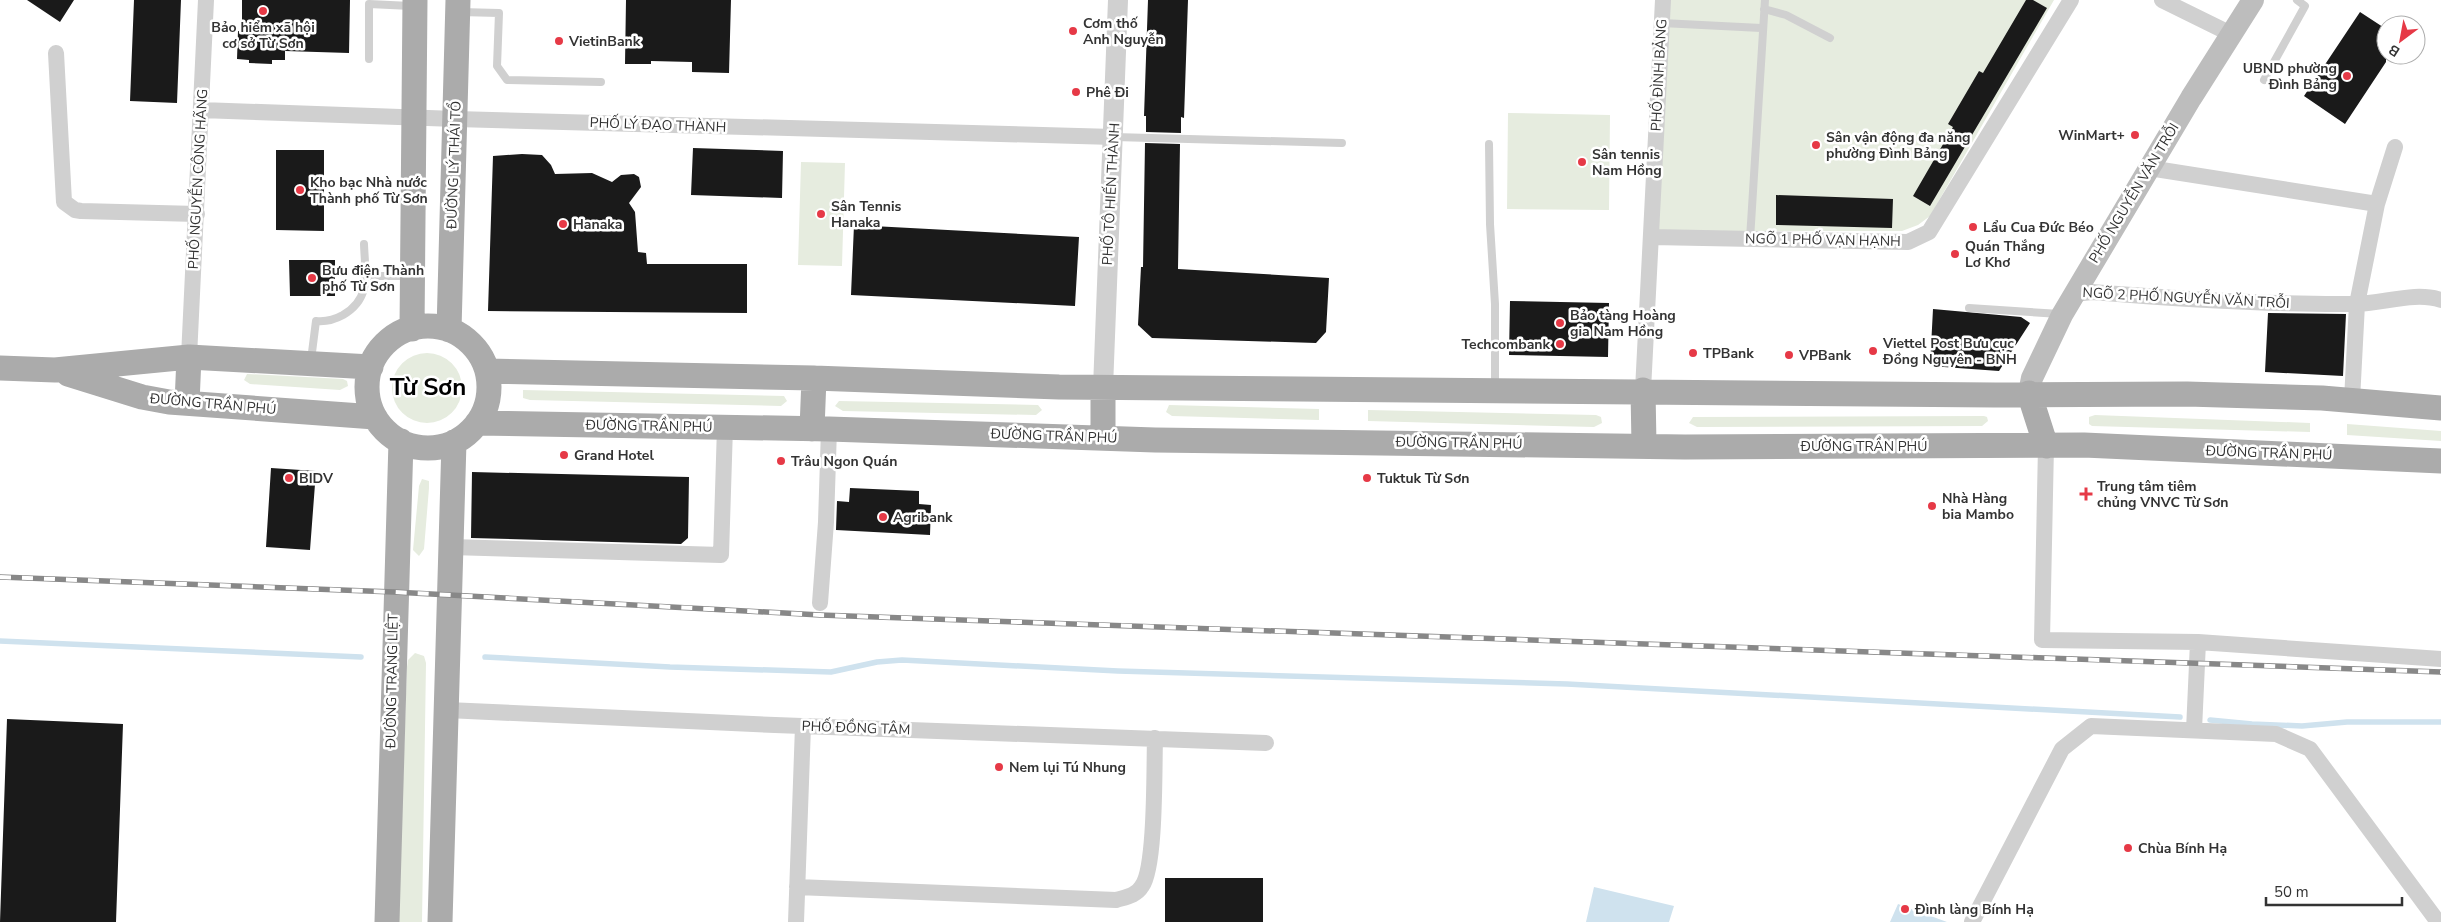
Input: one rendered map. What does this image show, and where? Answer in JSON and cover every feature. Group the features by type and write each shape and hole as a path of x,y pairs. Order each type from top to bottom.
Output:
{"main road":[{"name":"PHỐ NGUYỄN VĂN TRỖI","path":"2029,394 2032,378 2062,314 2149,168 2253,0"},
{"path":"412,329 412,118 415,3"},
{"name":"ĐƯỜNG LÝ THÁI TỔ","path":"449,330 458,6"},
{"path":"434,327 449,330 462,337 473,347 487,371 488,396 484,410 477,423 467,434 454,442 427,448 400,441 386,431 376,417 368,391 371,366 385,344 398,334 412,329 434,327"},
{"path":"187,403 189,357"},
{"name":"ĐƯỜNG TRẦN PHÚ","path":"0,368 55,370 189,357 371,366"},
{"path":"142,397 146,362"},
{"name":"ĐƯỜNG TRẦN PHÚ","path":"55,370 142,397 187,403 376,417"},
{"path":"487,371 814,378 1103,388 2187,394 2352,400 2440,406"},
{"path":"814,378 820,429"},
{"path":"1103,388 1103,438"},
{"path":"1643,390 1644,445"},
{"path":"2029,394 2046,446"},
{"name":"ĐƯỜNG TRẦN PHÚ","path":"477,423 820,429 1103,438 1644,445 2084,445 2441,461"},
{"name":"ĐƯỜNG TRANG LIỆT","path":"387,922 394,592 400,441"},
{"path":"440,922 454,442"}],"street":[{"name":"PHỐ NGUYỄN CÔNG HÃNG","path":"189,357 206,0"},
{"name":"PHỐ TÔ HIẾN THÀNH","path":"1103,388 1118,0"},
{"name":"PHỐ ĐÌNH BẢNG","path":"1643,390 1663,0"},
{"name":"NGÕ 1 PHỐ VẠN HẠNH","path":"1652,237 1908,242 1929,232 2070,0"},
{"path":"2162,0 2231,34"},
{"path":"56,53 64,202 75,210 81,211 197,214"},
{"name":"PHỐ LÝ ĐẠO THÀNH","path":"202,110 412,118 1114,137"},
{"path":"2352,400 2357,304 2377,204 2395,147"},
{"path":"2149,168 2377,204"},
{"name":"NGÕ 2 PHỐ NGUYỄN VĂN TRỖI","path":"2074,294 2092,292 2207,302 2357,304 2428,296 2441,300"},
{"path":"451,547 721,555 725,427"},
{"path":"820,429 826,522 820,603"},
{"path":"2046,446 2042,640 2198,642 2441,659"},
{"path":"2194,730 2198,642"},
{"name":"PHỐ ĐỒNG TÂM","path":"447,710 802,726 1266,743"},
{"path":"796,922 802,726"},
{"path":"1972,922 2062,749 2091,726 2276,734 2310,748 2438,922"},
{"path":"797,886 1116,900 1130,896 1142,886 1150,864 1155,738"}],"lane":[{"path":"1750,239 1761,28 1765,0"},
{"path":"2264,80 2306,3 2298,0"},
{"path":"368,59 369,4 415,3"},
{"path":"458,6 499,14 497,66 507,80 601,82"},
{"path":"1764,9 1786,15 1830,38"},
{"path":"1662,23 1761,28"},
{"path":"1114,137 1342,143"},
{"path":"1489,144 1490,224 1495,304 1495,389"},
{"path":"311,362 316,321 335,320 353,308 360,300 364,291 364,244"},
{"path":"365,276 412,276"},
{"path":"1969,308 2062,314"}],"shaded area":[{"name":"Sân vận động đa năng phường Đình Bảng","path":"1670,0 2054,0 1930,216 1918,225 1902,231 1658,231"},
{"path":"1508,113 1610,115 1609,210 1507,209"},
{"name":"Sân Tennis Hanaka","path":"801,162 845,163 842,266 798,265"},
{"path":"427,353 440,356 452,363 459,375 462,388 459,401 452,413 440,420 427,423 414,420 402,413 395,401 392,388 395,375 402,363 414,356"},
{"path":"247,374 343,379 347,381 348,386 340,390 250,384 244,380"},
{"path":"523,390 784,396 787,401 781,406 530,400 523,398"},
{"path":"839,401 1038,405 1042,410 1036,415 843,411 835,406"},
{"path":"1169,405 1319,409 1319,420 1172,416 1166,412"},
{"path":"1368,410 1596,415 1601,417 1602,423 1594,427 1368,421"},
{"path":"2095,415 2310,423 2310,432 2092,426 2089,424 2089,417"},
{"path":"1693,417 1987,417 1988,421 1982,426 1697,427 1689,423"},
{"path":"2347,424 2441,431 2441,441 2347,435"},
{"path":"422,479 429,481 429,488 424,549 419,556 413,550 419,486"},
{"path":"415,653 424,656 426,663 422,922 398,922 407,667 408,660"}],"water":[{"path":"1594,887 1674,906 1669,922 1586,922"},
{"path":"1898,904 1947,922 1890,922"}],"building":[{"path":"27,0 74,0 60,22"},
{"path":"134,0 181,0 177,103 130,101"},
{"path":"242,0 350,0 349,53 285,51 285,60 272,60 272,64 249,63 249,60 237,59 238,31 242,31"},
{"path":"626,0 731,0 729,73 692,72 692,62 651,61 651,64 625,64"},
{"path":"1148,0 1188,0 1184,118 1181,117 1181,133 1146,132 1146,116 1144,116"},
{"path":"2026,0 2033,0 2047,8 1930,206 1913,196 1953,127 1948,124 1979,71 1983,73"},
{"name":"UBND phường Đình Bảng","path":"2360,12 2376,22 2376,65 2384,65 2345,124 2304,96"},
{"path":"1145,143 1180,144 1178,269 1329,278 1326,332 1316,343 1152,338 1138,325 1141,267 1143,267"},
{"path":"693,148 783,151 782,198 691,195"},
{"name":"Kho bạc Nhà nước Thành phố Từ Sơn","path":"276,150 324,150 324,231 276,230"},
{"name":"Hanaka","path":"542,155 551,165 555,174 592,173 612,182 621,175 634,174 639,177 641,187 629,203 635,212 638,252 646,253 647,264 747,264 747,313 488,311 493,156"},
{"path":"1776,195 1893,199 1892,228 1776,225"},
{"path":"854,225 1079,237 1075,306 851,295"},
{"name":"Bưu điện Thành phố Từ Sơn","path":"289,260 335,260 335,296 290,296"},
{"path":"1510,301 1609,303 1608,357 1509,355"},
{"path":"1933,309 2021,317 2030,323 1999,371 1930,366"},
{"path":"2268,313 2346,314 2343,376 2265,372"},
{"path":"271,468 316,471 310,550 266,547"},
{"path":"472,472 689,477 688,538 681,544 471,538"},
{"name":"Agribank","path":"850,488 919,491 919,504 931,505 930,535 836,530 837,501 849,502"},
{"path":"7,719 123,724 116,922 0,922"},
{"path":"1165,878 1263,878 1263,922 1165,922"}],"waterway":[{"path":"0,641 361,657"},
{"path":"485,657 670,667 831,672 877,662 902,660 1118,671 1567,684 2180,717"},
{"path":"2210,720 2302,726 2347,722 2441,722"}],"railway":[{"path":"0,577 394,592 820,615 2441,672"}],"place":[{"name":"Bảo hiểm xã hội cơ sở Từ Sơn","path":"263,11"},
{"name":"Cơm thố Anh Nguyễn","path":"1073,31"},
{"name":"VietinBank","path":"559,41"},
{"name":"UBND phường Đình Bảng","path":"2347,76"},
{"name":"Phê Đi","path":"1076,92"},
{"name":"WinMart+","path":"2135,135"},
{"name":"Sân vận động đa năng phường Đình Bảng","path":"1816,145"},
{"name":"Sân tennis Nam Hồng","path":"1582,162"},
{"name":"Kho bạc Nhà nước Thành phố Từ Sơn","path":"300,190"},
{"name":"Sân Tennis Hanaka","path":"821,214"},
{"name":"Hanaka","path":"563,224"},
{"name":"Lẩu Cua Đức Béo","path":"1973,227"},
{"name":"Quán Thắng Lơ Khơ","path":"1955,254"},
{"name":"Bưu điện Thành phố Từ Sơn","path":"312,278"},
{"name":"Bảo tàng Hoàng gia Nam Hồng","path":"1560,323"},
{"name":"Techcombank","path":"1560,344"},
{"name":"Viettel Post Bưu cục Đồng Nguyên - BNH","path":"1873,351"},
{"name":"TPBank","path":"1693,353"},
{"name":"VPBank","path":"1789,355"},
{"name":"Grand Hotel","path":"564,455"},
{"name":"Trâu Ngon Quán","path":"781,461"},
{"name":"BIDV","path":"289,478"},
{"name":"Tuktuk Từ Sơn","path":"1367,478"},
{"name":"Trung tâm tiêm chủng VNVC Từ Sơn","path":"2086,494"},
{"name":"Nhà Hàng bia Mambo","path":"1932,506"},
{"name":"Agribank","path":"883,517"},
{"name":"Nem lụi Tú Nhung","path":"999,767"},
{"name":"Chùa Bính Hạ","path":"2128,848"},
{"name":"Đình làng Bính Hạ","path":"1905,909"}],"district":[{"name":"Từ Sơn","path":"428,387"}]}
